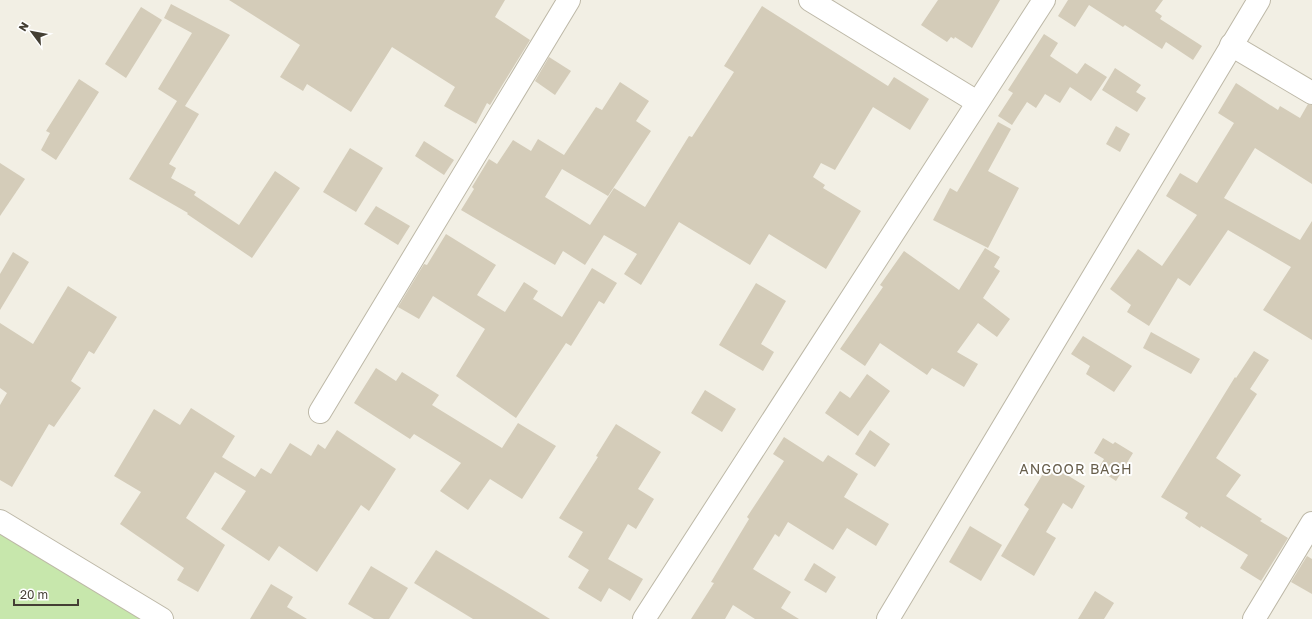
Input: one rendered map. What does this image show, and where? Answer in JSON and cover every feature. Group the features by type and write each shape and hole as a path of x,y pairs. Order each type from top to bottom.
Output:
{"street":[{"path":"320,412 569,0"},
{"path":"810,0 977,102"},
{"path":"644,619 1044,0"},
{"path":"888,619 1230,45 1259,0"},
{"path":"1230,45 1312,93"},
{"path":"0,521 162,619"},
{"path":"1254,619 1312,523"}],"green space":[{"path":"0,530 150,619 0,619"}],"building":[{"path":"229,0 505,0 495,17 530,40 490,105 487,103 476,124 444,106 455,87 392,47 351,112 307,84 303,91 280,77 300,45"},
{"path":"938,0 1000,0 972,48 955,37 954,39 951,37 947,42 921,25"},
{"path":"1068,0 1163,0 1155,11 1162,16 1160,19 1202,46 1193,60 1166,42 1162,49 1125,25 1123,27 1089,5 1075,27 1058,16"},
{"path":"171,4 230,35 185,106 199,114 169,164 176,168 171,178 196,192 194,195 239,225 275,171 300,188 252,258 187,214 188,213 129,179 177,101 158,89 192,33 164,18"},
{"path":"762,6 888,86 894,77 929,99 910,130 873,107 835,170 821,163 813,177 825,185 823,188 861,211 826,269 769,234 750,265 679,222 641,285 624,274 637,254 604,235 585,265 563,251 555,265 461,210 474,189 472,187 489,159 497,164 513,140 531,151 538,139 564,155 596,107 602,110 620,82 649,101 636,121 651,131 608,196 562,169 545,197 590,225 614,188 645,207 689,136 692,137 734,72 724,66"},
{"path":"141,7 162,20 126,78 105,64"},
{"path":"1044,34 1058,43 1050,56 1077,74 1085,63 1107,77 1091,101 1070,87 1060,103 1045,94 1036,108 1027,102 1012,125 998,116 1013,93 1008,90"},
{"path":"549,57 571,71 555,95 535,81"},
{"path":"1115,68 1141,85 1136,92 1146,98 1137,112 1102,90"},
{"path":"79,79 99,92 56,160 41,150 50,133 46,131"},
{"path":"1236,83 1278,110 1280,106 1300,118 1308,104 1312,105 1312,184 1255,148 1224,198 1300,240 1312,221 1312,340 1263,310 1291,267 1228,230 1190,286 1178,278 1149,326 1127,312 1131,305 1110,289 1138,249 1162,266 1197,215 1166,196 1180,173 1197,183 1234,123 1218,113"},
{"path":"998,122 1011,129 988,171 1019,188 988,248 933,220 950,188 957,192"},
{"path":"1116,126 1130,134 1120,152 1106,144"},
{"path":"424,141 454,160 444,175 415,156"},
{"path":"350,148 383,168 356,212 323,192"},
{"path":"0,163 25,179 0,216"},
{"path":"376,206 410,226 398,245 364,224"},
{"path":"446,234 496,265 477,295 505,312 524,282 538,291 533,299 562,317 592,268 617,283 604,304 599,301 571,346 566,343 516,418 456,376 485,329 433,296 419,319 398,307 424,264 427,265"},
{"path":"985,248 1000,257 994,267 1000,271 983,298 1010,319 997,337 978,323 957,352 978,364 964,387 932,368 927,375 880,343 865,366 840,349 883,287 880,285 904,251 959,290"},
{"path":"13,252 29,262 0,310 0,274"},
{"path":"756,283 786,301 761,344 774,352 763,371 719,345"},
{"path":"68,286 117,317 94,354 89,351 71,381 81,388 54,427 49,424 12,487 0,480 0,405 7,393 0,388 0,323 33,344"},
{"path":"1151,332 1200,359 1191,374 1143,348"},
{"path":"1083,336 1132,366 1114,392 1086,374 1090,366 1071,354"},
{"path":"1254,351 1269,360 1250,389 1257,394 1216,458 1241,475 1226,496 1262,519 1260,521 1288,538 1261,581 1240,568 1248,555 1201,526 1200,528 1185,518 1188,513 1161,497 1235,377 1236,378"},
{"path":"376,368 396,381 402,372 439,395 432,405 502,448 518,423 556,446 522,499 490,479 468,510 440,491 461,463 414,434 410,439 354,403"},
{"path":"867,374 890,391 858,436 825,413 840,391 850,398"},
{"path":"705,390 736,409 722,432 691,413"},
{"path":"191,408 235,436 222,457 255,477 261,468 271,474 290,443 311,456 318,444 325,449 337,430 396,469 369,511 361,505 317,572 279,546 269,561 221,529 246,491 215,472 186,518 225,545 198,592 177,580 184,568 120,524 141,492 114,476 154,409 180,425"},
{"path":"616,424 661,452 638,489 654,499 636,529 628,524 608,559 643,579 630,601 609,588 601,602 578,588 589,570 568,557 583,532 559,518 598,457 596,456"},
{"path":"870,430 890,444 875,467 855,454"},
{"path":"784,437 823,462 828,455 858,474 844,497 889,524 876,546 847,528 833,550 788,522 779,537 775,534 753,569 791,592 781,608 799,619 755,619 733,605 725,619 691,619 714,583 711,582 749,519 747,517 784,461 773,454"},
{"path":"1103,438 1113,444 1115,442 1133,453 1116,481 1098,469 1104,459 1094,453"},
{"path":"1049,464 1085,486 1072,509 1063,503 1046,532 1056,538 1034,576 1001,556 1029,509 1024,505"},
{"path":"970,526 1002,545 981,581 949,562"},
{"path":"436,550 550,619 473,619 414,583"},
{"path":"1307,556 1312,559 1312,594 1291,582"},
{"path":"814,563 836,577 826,593 804,580"},
{"path":"371,566 408,588 389,619 374,619 348,604"},
{"path":"271,584 293,597 287,607 307,619 250,619"},
{"path":"1095,591 1114,603 1104,619 1078,619"}],"district":[{"name":"ANGOOR BAGH","path":"1076,469"}]}
